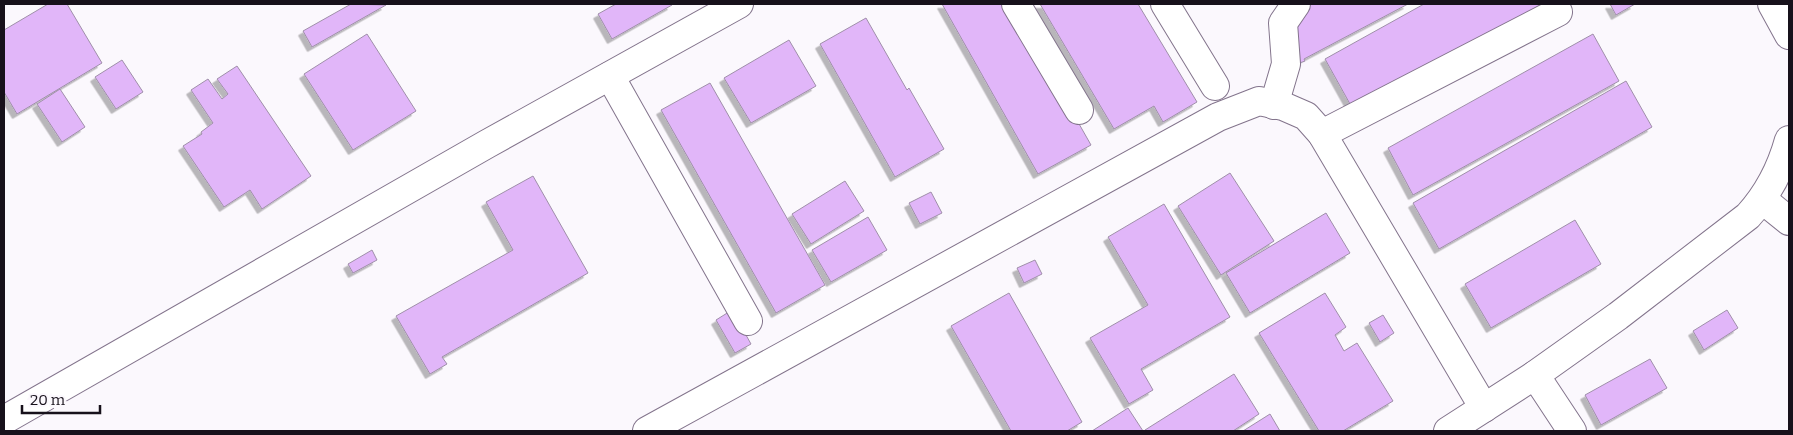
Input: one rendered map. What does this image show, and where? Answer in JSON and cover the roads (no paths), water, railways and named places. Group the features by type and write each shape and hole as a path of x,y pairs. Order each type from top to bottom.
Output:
{"street":[{"path":"4,420 739,4"},
{"path":"1016,4 1079,110"},
{"path":"1165,4 1215,86"},
{"path":"1274,104 1286,64 1283,23 1296,4"},
{"path":"1772,4 1789,35"},
{"path":"1322,134 1558,12"},
{"path":"610,76 748,321"},
{"path":"647,431 1218,117 1259,101 1283,106 1306,116 1322,134 1484,408"},
{"path":"1448,431 1535,375 1618,316 1748,216 1763,200 1783,163 1789,140"},
{"path":"1763,200 1789,221"},
{"path":"1535,375 1572,431"}]}
